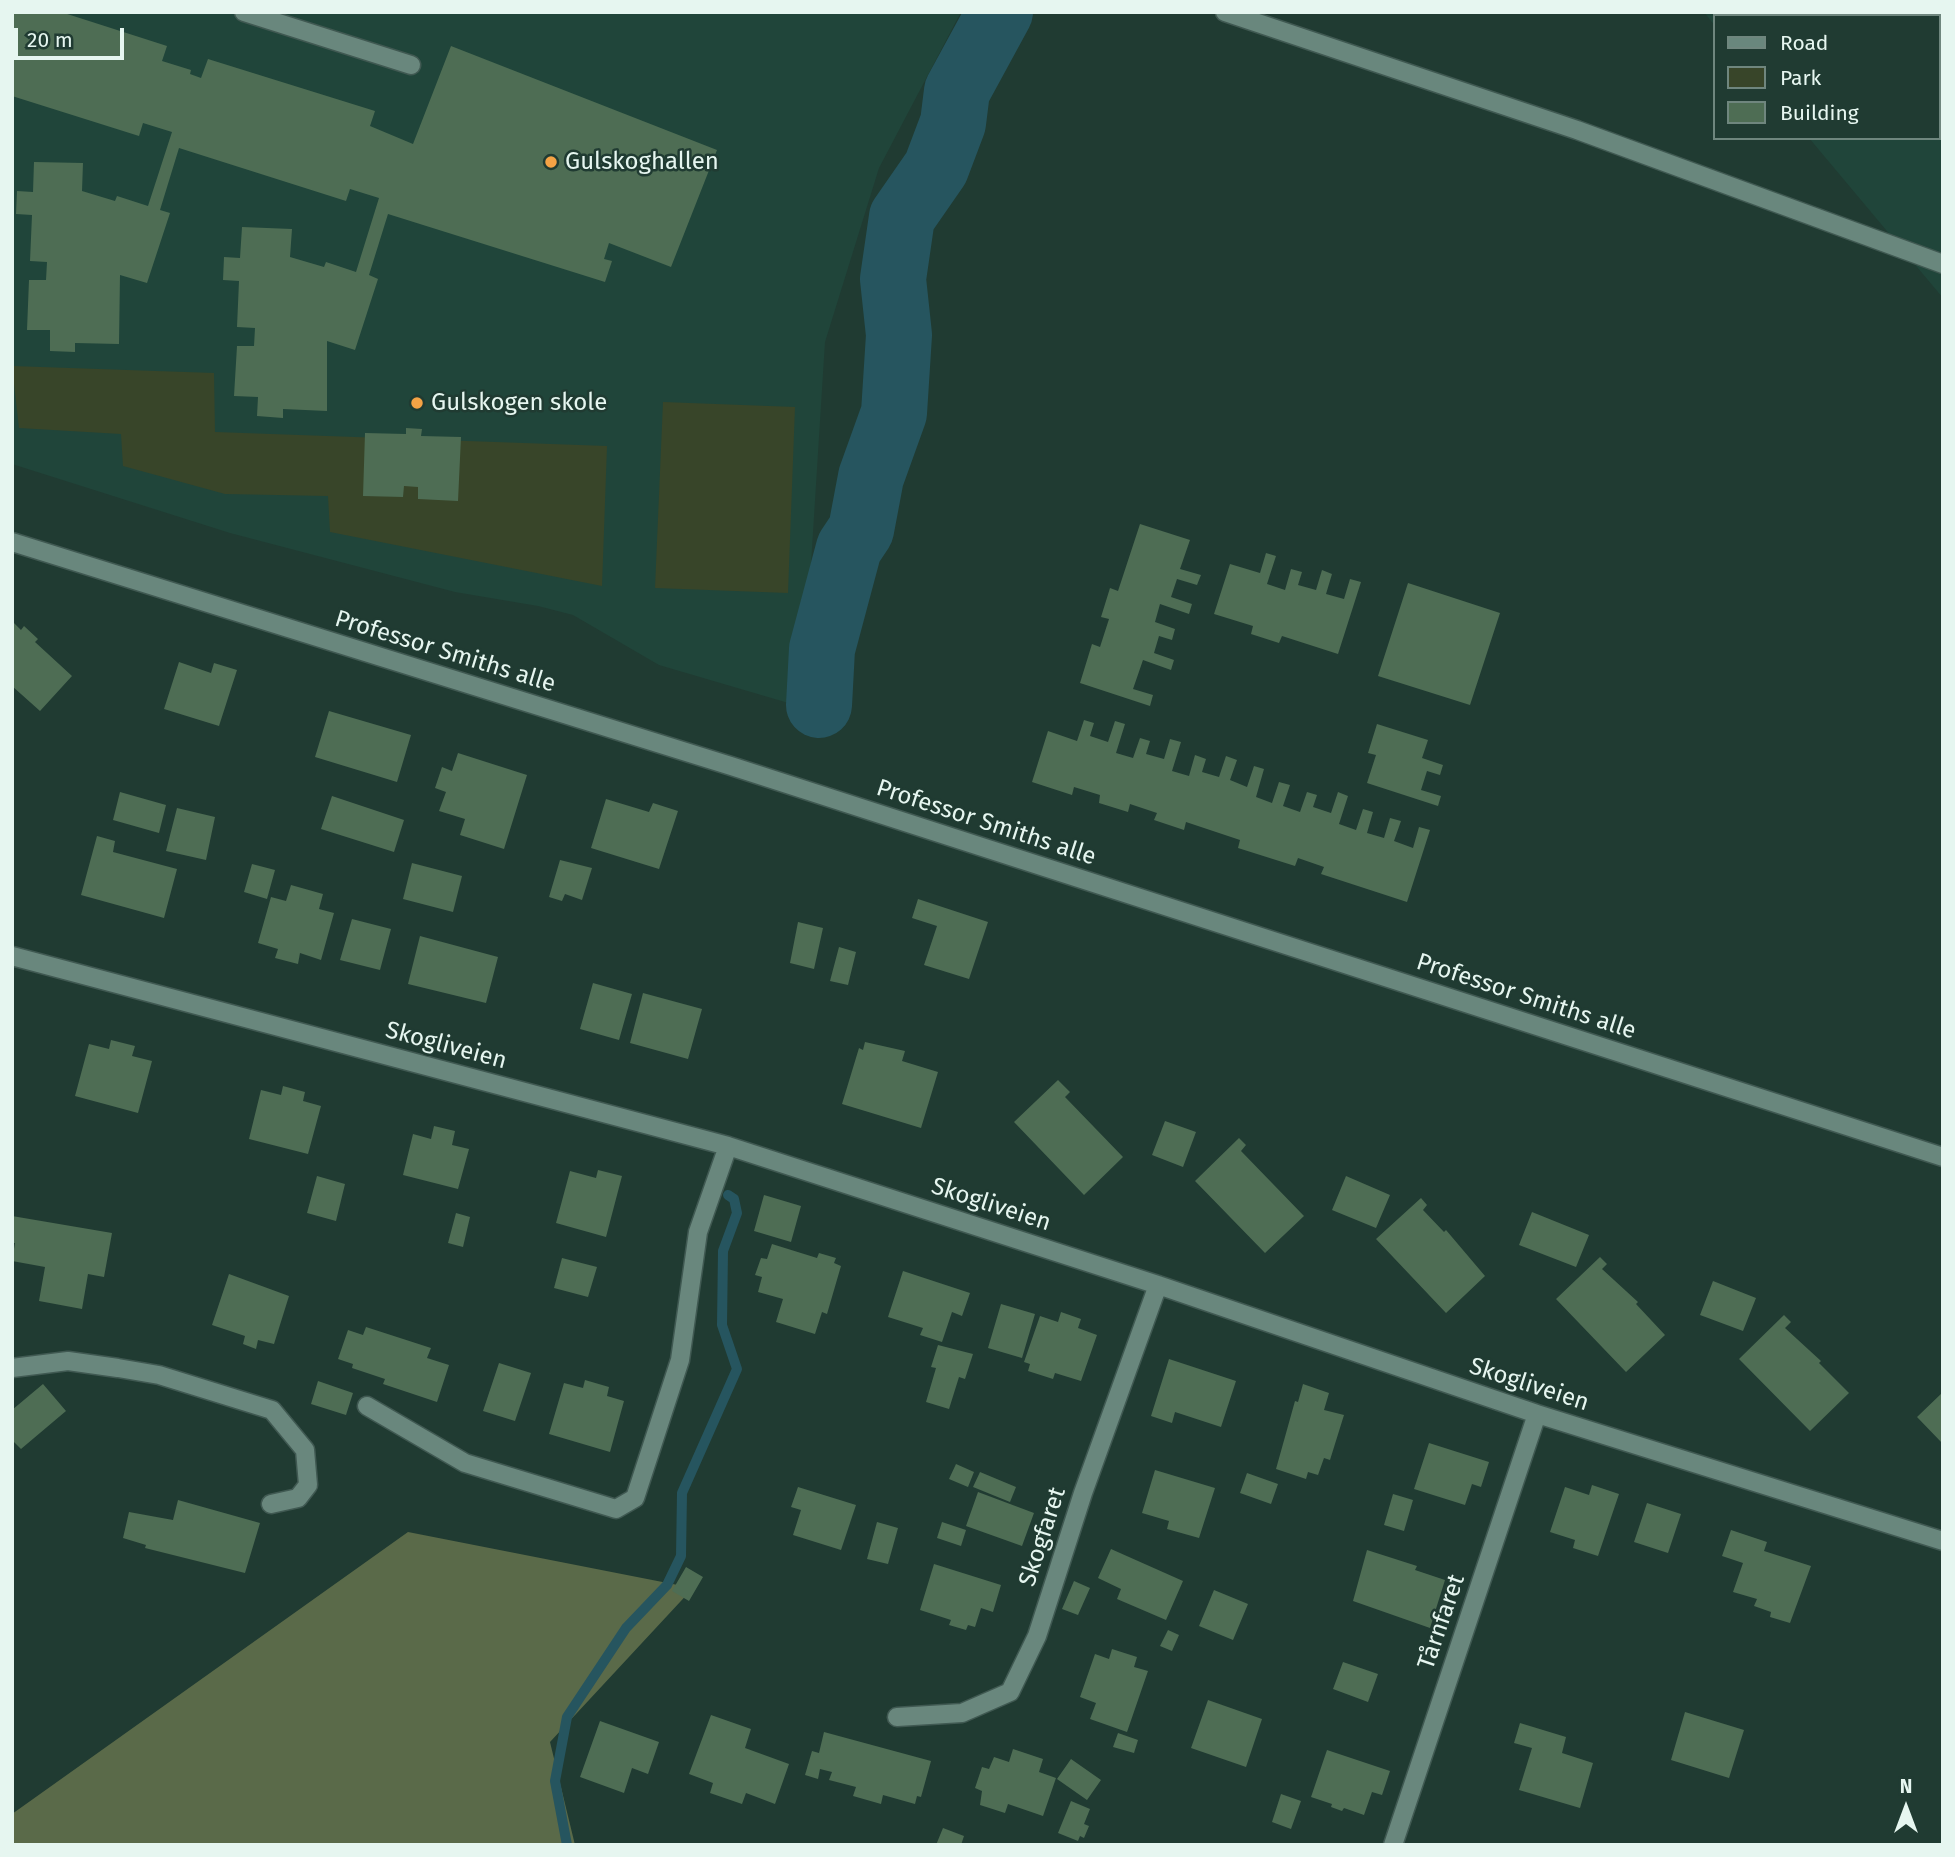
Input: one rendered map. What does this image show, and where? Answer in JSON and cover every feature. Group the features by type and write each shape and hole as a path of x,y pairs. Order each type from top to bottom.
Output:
{"street":[{"path":"244,12 411,65"},
{"path":"1225,12 1577,130 1943,264"},
{"name":"Professor Smiths alle","path":"12,542 731,766 1943,1157"},
{"name":"Skogliveien","path":"12,956 728,1146 1158,1285 1538,1414 1943,1541"},
{"path":"368,1406 465,1463 616,1510 635,1498 680,1360 698,1232 728,1146"},
{"name":"Skogfaret","path":"897,1717 962,1713 1010,1692 1037,1636 1158,1285"},
{"path":"12,1368 68,1361 118,1368 159,1375 272,1410 305,1450 308,1485 298,1498 271,1504"},
{"name":"Tårnfaret","path":"1393,1845 1538,1414"}],"shaded area":[{"name":"Gulskogen skole","path":"12,12 961,12 879,168 825,342 802,707 659,665 573,615 538,606 455,592 230,533 12,464"},
{"path":"1704,12 1943,12 1943,298 1811,140 1941,140 1941,14 1714,14 1714,25"},
{"path":"408,1532 693,1588 550,1742 575,1845 12,1845 12,1814"}],"green space":[{"path":"12,366 214,373 215,432 607,446 602,586 330,532 328,496 225,494 123,466 121,434 19,428"},
{"path":"663,402 795,407 788,593 655,588"}],"building":[{"path":"12,12 61,12 167,46 162,61 191,70 190,74 201,78 208,59 375,111 370,126 413,144 451,46 717,150 671,267 609,243 604,259 612,261 605,282 388,214 369,275 378,279 355,350 327,341 327,411 283,409 283,418 257,416 258,397 234,396 237,346 254,346 255,328 237,327 239,281 223,280 224,257 240,258 242,227 292,229 290,257 324,267 326,262 356,272 379,198 350,189 346,201 179,148 160,210 170,213 147,283 120,275 119,344 75,343 75,352 50,351 50,330 27,330 29,280 46,280 47,262 30,261 32,215 16,214 17,191 33,192 34,162 83,163 82,191 115,201 117,196 148,206 172,132 143,123 139,136 12,96"},
{"path":"406,428 422,429 421,436 461,437 458,501 418,499 418,487 404,486 403,497 363,496 365,433 406,434"},
{"path":"1140,524 1190,540 1180,569 1201,575 1197,585 1177,579 1171,597 1192,604 1189,614 1160,604 1155,622 1175,629 1172,640 1159,636 1154,653 1174,660 1171,670 1143,660 1133,689 1153,695 1150,706 1080,683 1092,644 1100,647 1109,619 1101,617 1110,588 1118,591"},
{"path":"1266,553 1276,556 1267,584 1285,590 1291,569 1302,572 1298,585 1316,590 1322,570 1332,574 1326,594 1344,599 1350,579 1361,582 1338,654 1282,636 1279,643 1251,634 1253,626 1214,614 1230,564 1260,573"},
{"path":"1408,583 1500,613 1470,705 1378,676"},
{"path":"12,621 21,630 24,626 38,639 35,642 72,676 40,711 12,686"},
{"path":"179,662 211,673 214,663 237,670 219,726 164,709"},
{"path":"329,711 411,735 397,782 315,757"},
{"path":"1084,720 1094,723 1090,736 1108,742 1115,721 1125,724 1116,753 1133,758 1140,738 1150,741 1146,754 1164,759 1170,739 1181,742 1172,771 1189,776 1195,755 1206,759 1202,772 1219,777 1226,756 1237,760 1230,780 1247,787 1254,766 1264,769 1256,797 1272,803 1279,782 1290,785 1283,806 1300,812 1307,792 1317,795 1313,807 1331,813 1338,792 1348,796 1339,824 1356,830 1363,809 1373,812 1367,833 1384,838 1390,818 1401,821 1394,841 1413,848 1419,827 1430,830 1407,902 1321,874 1324,867 1298,858 1295,866 1238,848 1240,840 1186,822 1184,830 1154,820 1157,813 1130,804 1128,812 1099,803 1100,795 1074,787 1072,795 1032,782 1048,731 1077,741"},
{"path":"1377,724 1428,740 1422,758 1443,765 1440,775 1427,771 1421,790 1441,796 1438,806 1367,783 1376,755 1368,753"},
{"path":"458,753 527,775 504,849 460,835 465,819 439,811 446,792 435,788 442,767 452,771"},
{"path":"120,792 166,805 159,833 113,820"},
{"path":"332,796 404,820 394,852 321,829"},
{"path":"606,799 649,812 653,803 678,811 659,869 591,848"},
{"path":"177,808 215,817 206,860 166,851"},
{"path":"97,836 115,841 113,852 177,869 164,918 81,895"},
{"path":"560,860 592,868 582,900 565,894 562,901 549,897"},
{"path":"412,863 462,876 453,912 403,899"},
{"path":"252,864 275,870 267,899 244,892"},
{"path":"291,885 323,894 319,909 334,913 321,960 300,953 298,964 275,958 278,949 258,943 271,897 286,901"},
{"path":"918,899 988,922 969,979 924,965 937,926 912,918"},
{"path":"352,919 391,929 380,970 340,960"},
{"path":"798,922 823,928 814,969 790,963"},
{"path":"420,936 498,957 486,1003 408,984"},
{"path":"839,947 856,952 848,985 830,981"},
{"path":"593,983 632,994 619,1040 580,1029"},
{"path":"643,993 702,1009 688,1059 630,1043"},
{"path":"111,1040 135,1046 132,1056 152,1061 138,1113 75,1096 89,1044 109,1049"},
{"path":"865,1042 905,1051 902,1061 938,1072 921,1128 842,1104 859,1048 863,1050"},
{"path":"1058,1080 1070,1092 1065,1097 1123,1157 1084,1195 1014,1122"},
{"path":"283,1086 305,1092 303,1101 321,1106 308,1154 249,1139 261,1090 281,1095"},
{"path":"1165,1121 1196,1132 1183,1167 1152,1155"},
{"path":"434,1126 455,1131 452,1145 469,1149 458,1189 403,1175 413,1134 431,1139"},
{"path":"1239,1138 1246,1145 1241,1151 1304,1216 1265,1253 1195,1181"},
{"path":"598,1170 622,1176 606,1237 556,1223 570,1171 596,1178"},
{"path":"317,1176 345,1184 336,1221 307,1213"},
{"path":"1346,1176 1390,1195 1376,1228 1332,1210"},
{"path":"764,1195 801,1206 791,1242 754,1231"},
{"path":"1421,1198 1427,1205 1423,1210 1444,1232 1446,1230 1485,1276 1446,1313 1376,1239"},
{"path":"1532,1212 1589,1235 1576,1267 1519,1245"},
{"path":"456,1213 470,1217 463,1247 448,1243"},
{"path":"12,1216 112,1233 104,1277 88,1274 82,1309 39,1301 45,1267 12,1261 15,1243 12,1243"},
{"path":"772,1244 817,1258 819,1253 836,1258 834,1263 841,1266 827,1314 822,1312 815,1334 776,1322 783,1299 758,1292 762,1277 755,1275 761,1258 767,1259"},
{"path":"1600,1257 1607,1264 1602,1269 1638,1302 1636,1304 1665,1335 1626,1372 1556,1299"},
{"path":"562,1258 597,1267 588,1297 554,1288"},
{"path":"903,1271 970,1293 962,1316 952,1312 942,1342 920,1335 923,1328 888,1317"},
{"path":"229,1274 289,1296 274,1344 258,1340 256,1349 243,1344 245,1336 212,1325"},
{"path":"1713,1281 1756,1298 1743,1331 1700,1315"},
{"path":"1001,1304 1035,1314 1022,1358 988,1348"},
{"path":"1061,1312 1081,1319 1078,1328 1097,1335 1081,1381 1055,1373 1053,1379 1028,1371 1030,1364 1024,1362 1040,1316 1058,1322"},
{"path":"1784,1315 1791,1322 1785,1328 1821,1361 1819,1363 1849,1393 1810,1431 1739,1359"},
{"path":"366,1327 431,1348 427,1358 449,1365 437,1402 383,1384 385,1379 352,1368 353,1364 338,1359 348,1330 363,1335"},
{"path":"938,1345 973,1354 965,1379 959,1377 949,1409 926,1402 936,1368 931,1367"},
{"path":"1169,1359 1236,1381 1221,1427 1175,1412 1172,1423 1151,1416"},
{"path":"499,1363 531,1373 515,1421 483,1411"},
{"path":"585,1380 609,1387 607,1396 624,1401 610,1452 549,1434 564,1383 583,1388"},
{"path":"318,1381 353,1393 346,1415 311,1404"},
{"path":"43,1384 66,1411 21,1449 12,1440 12,1410"},
{"path":"1303,1384 1329,1393 1324,1410 1344,1415 1330,1460 1324,1458 1318,1475 1308,1472 1306,1479 1276,1469 1295,1401 1298,1402"},
{"path":"1943,1392 1943,1444 1917,1417"},
{"path":"1429,1443 1489,1462 1481,1487 1472,1484 1465,1505 1414,1489"},
{"path":"956,1464 974,1472 968,1487 949,1479"},
{"path":"1155,1470 1215,1488 1199,1538 1167,1529 1169,1521 1142,1513"},
{"path":"980,1472 1016,1487 1010,1502 973,1487"},
{"path":"1247,1473 1278,1484 1271,1504 1240,1493"},
{"path":"1592,1485 1619,1494 1598,1556 1573,1548 1575,1540 1550,1532 1565,1487 1589,1495"},
{"path":"798,1487 856,1505 841,1550 793,1535 801,1510 791,1507"},
{"path":"978,1492 1034,1513 1022,1546 966,1526"},
{"path":"1393,1494 1413,1500 1404,1531 1384,1525"},
{"path":"178,1500 260,1523 245,1573 145,1548 146,1545 123,1538 129,1512 173,1520"},
{"path":"1647,1503 1681,1514 1668,1553 1634,1542"},
{"path":"877,1522 898,1528 888,1564 867,1559"},
{"path":"942,1522 966,1530 961,1546 937,1538"},
{"path":"1731,1530 1767,1542 1764,1551 1811,1566 1790,1623 1770,1617 1771,1612 1754,1606 1757,1599 1733,1592 1743,1563 1722,1556"},
{"path":"1111,1549 1183,1581 1166,1620 1117,1599 1121,1589 1098,1578"},
{"path":"1367,1550 1417,1566 1415,1570 1445,1580 1430,1628 1353,1601"},
{"path":"934,1564 1001,1585 993,1612 981,1608 975,1627 968,1625 966,1630 949,1625 951,1620 920,1610"},
{"path":"686,1567 703,1577 689,1601 672,1591"},
{"path":"1074,1581 1090,1588 1078,1615 1062,1609"},
{"path":"1214,1590 1248,1604 1233,1640 1199,1626"},
{"path":"1168,1630 1179,1635 1172,1651 1160,1646"},
{"path":"1112,1649 1137,1657 1134,1667 1148,1671 1127,1732 1090,1719 1096,1703 1080,1697 1095,1654 1109,1659"},
{"path":"1343,1662 1378,1674 1368,1702 1333,1689"},
{"path":"1208,1700 1262,1719 1246,1767 1191,1748"},
{"path":"1685,1712 1744,1730 1729,1778 1671,1760"},
{"path":"711,1715 751,1729 745,1748 789,1764 775,1804 746,1793 742,1804 710,1793 713,1783 689,1774"},
{"path":"600,1721 659,1742 648,1774 632,1768 624,1793 580,1777"},
{"path":"1520,1723 1566,1737 1562,1753 1593,1763 1580,1808 1519,1790 1532,1748 1514,1743"},
{"path":"824,1732 931,1761 921,1797 917,1796 915,1804 883,1795 881,1804 853,1796 856,1787 829,1780 832,1772 820,1769 818,1779 805,1775 812,1751 819,1753"},
{"path":"1118,1733 1138,1740 1134,1753 1113,1747"},
{"path":"1013,1749 1043,1759 1039,1772 1056,1778 1043,1816 1008,1804 1005,1813 980,1805 982,1791 975,1788 982,1767 989,1769 994,1757 1009,1762"},
{"path":"1327,1750 1390,1771 1382,1795 1372,1792 1364,1815 1344,1808 1342,1811 1331,1807 1332,1804 1311,1797"},
{"path":"1071,1759 1101,1780 1087,1800 1057,1779"},
{"path":"1281,1794 1301,1801 1291,1829 1272,1822"},
{"path":"1071,1801 1090,1809 1084,1824 1089,1826 1084,1838 1080,1836 1078,1841 1058,1833"},
{"path":"943,1828 964,1836 961,1845 936,1845"}],"waterway":[{"path":"819,705 822,649 849,548 861,530 871,477 894,413 899,335 893,279 902,217 936,168 953,123 957,91 1000,12"},
{"path":"567,1845 555,1781 567,1717 626,1628 667,1585 681,1556 682,1493 737,1369 722,1325 723,1251 737,1213 734,1199 728,1195"}],"place":[{"name":"Gulskoghallen","path":"551,162"},
{"name":"Gulskogen skole","path":"417,403"}]}
